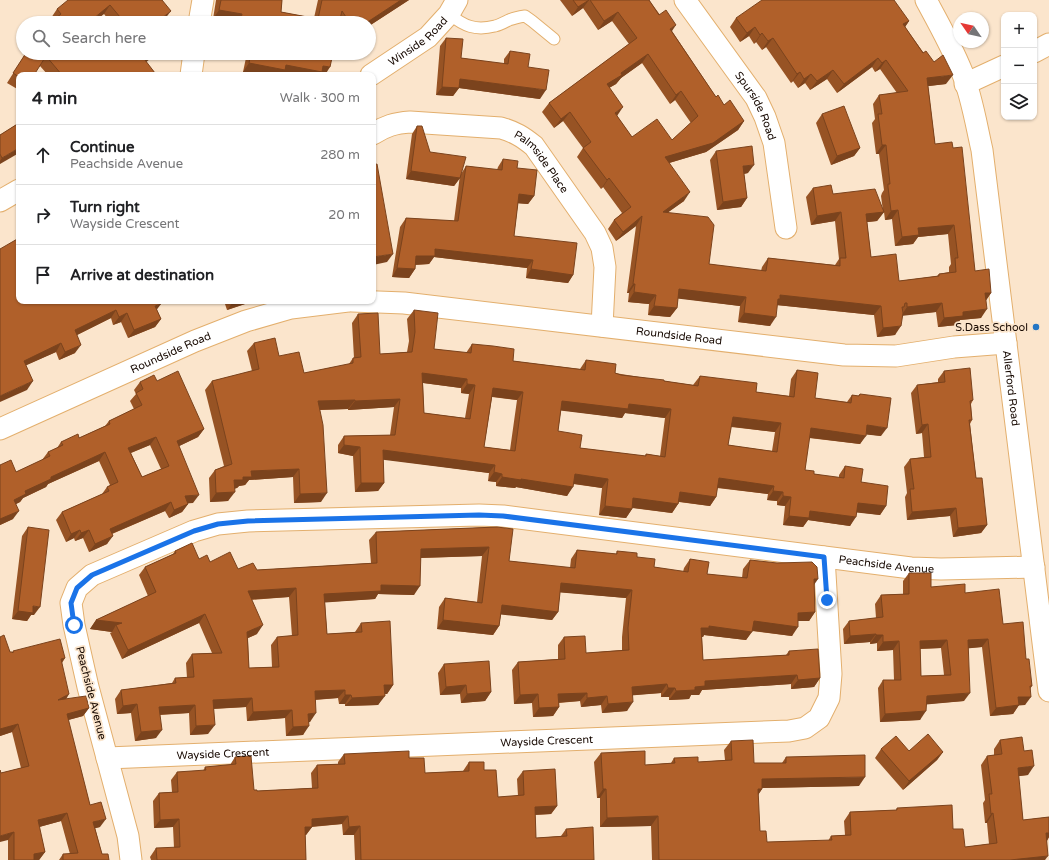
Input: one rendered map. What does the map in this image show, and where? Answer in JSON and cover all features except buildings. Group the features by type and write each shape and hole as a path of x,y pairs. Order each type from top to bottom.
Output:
{"street":[{"path":"200,16 203,0"},
{"name":"Spurside Road","path":"685,0 756,98 765,117 774,143 786,228"},
{"name":"Allerford Road","path":"926,0 943,30 966,84 982,150 1049,691"},
{"name":"Winside Road","path":"376,72 428,37 453,7"},
{"path":"1037,50 1049,44"},
{"path":"191,72 193,60"},
{"path":"966,84 1001,67"},
{"name":"Palmside Place","path":"376,132 384,127 396,123 410,122 501,128 524,137 534,146 591,227 602,248 605,267 602,326"},
{"path":"0,201 16,192"},
{"name":"Roundside Road","path":"376,302 404,303 844,356 896,356 954,347 1006,343"},
{"name":"Roundside Road","path":"0,429 195,341 246,321 291,308 324,304"},
{"name":"Peachside Avenue","path":"131,860 128,836 74,625 71,603 77,588 92,575 194,531 218,524 248,521 479,515 517,518 911,568 941,569 1034,567"},
{"name":"Wayside Crescent","path":"107,758 773,732 804,728 819,718 829,698 831,674 824,557"}],"lane":[{"path":"453,7 461,24 468,27 479,28 496,26 511,19 525,16 554,39"}],"place":[{"name":"S.Dass School","path":"1036,327"}],"route":[{"path":"74,625 71,603 77,588 92,575 194,531 218,524 248,521 479,515 503,516 824,557 827,600"}]}
